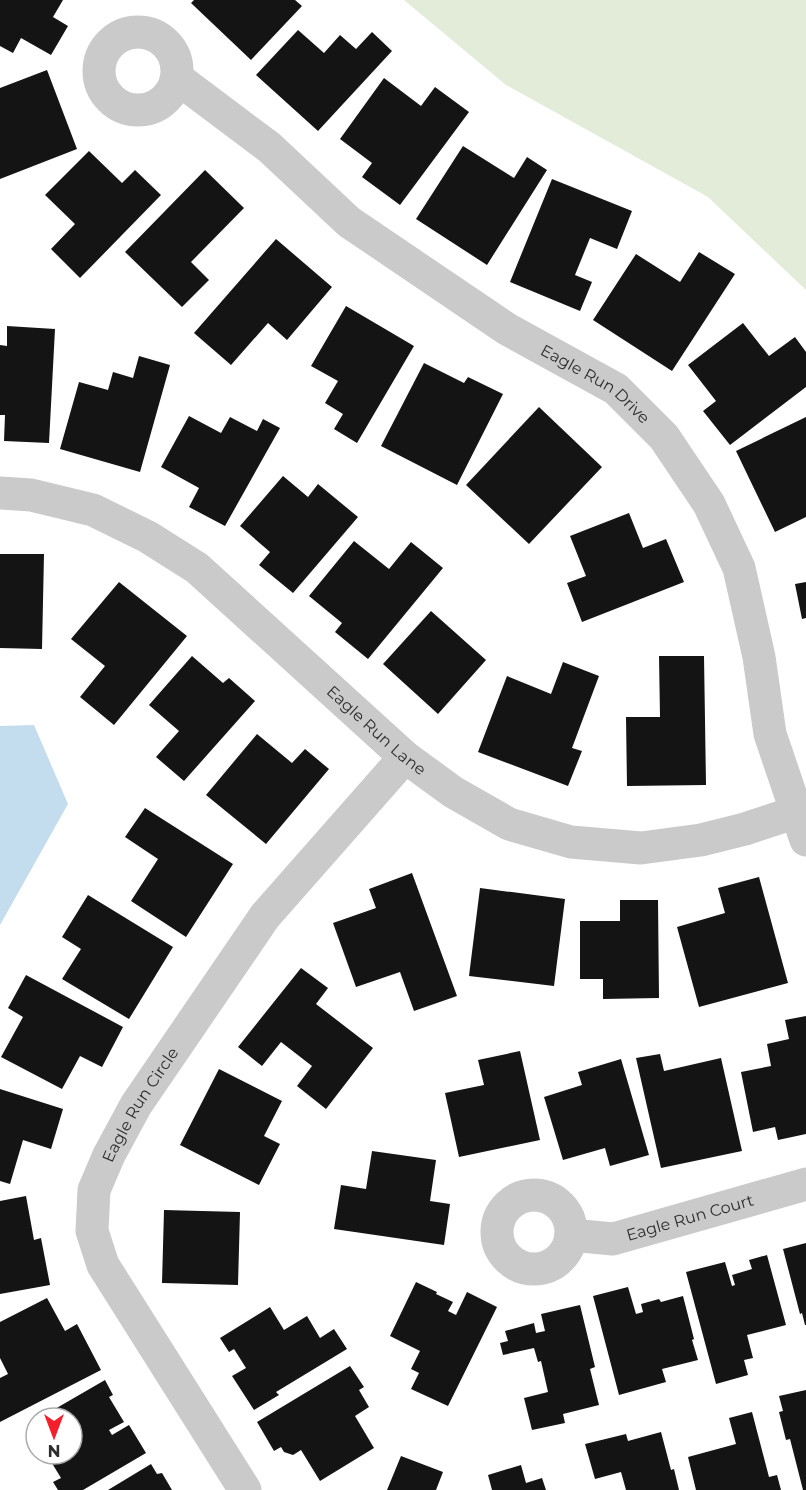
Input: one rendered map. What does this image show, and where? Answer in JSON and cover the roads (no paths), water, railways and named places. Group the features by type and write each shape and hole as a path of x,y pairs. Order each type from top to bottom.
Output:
{"street":[{"name":"Eagle Run Drive","path":"177,78 269,147 349,222 507,329 616,389 664,437 709,504 738,568 759,657 770,734 801,826"},
{"name":"Eagle Run Lane","path":"0,493 31,495 93,510 148,537 197,568 405,758 453,792 509,824 571,842 641,848 701,840 745,829 801,826"},
{"name":"Eagle Run Circle","path":"245,1490 103,1264 92,1231 94,1190 109,1155 136,1105 265,916 405,758"},
{"name":"Eagle Run Court","path":"571,1235 613,1239 806,1184"}],"water":[{"path":"34,725 68,804 0,925 0,726"}]}
